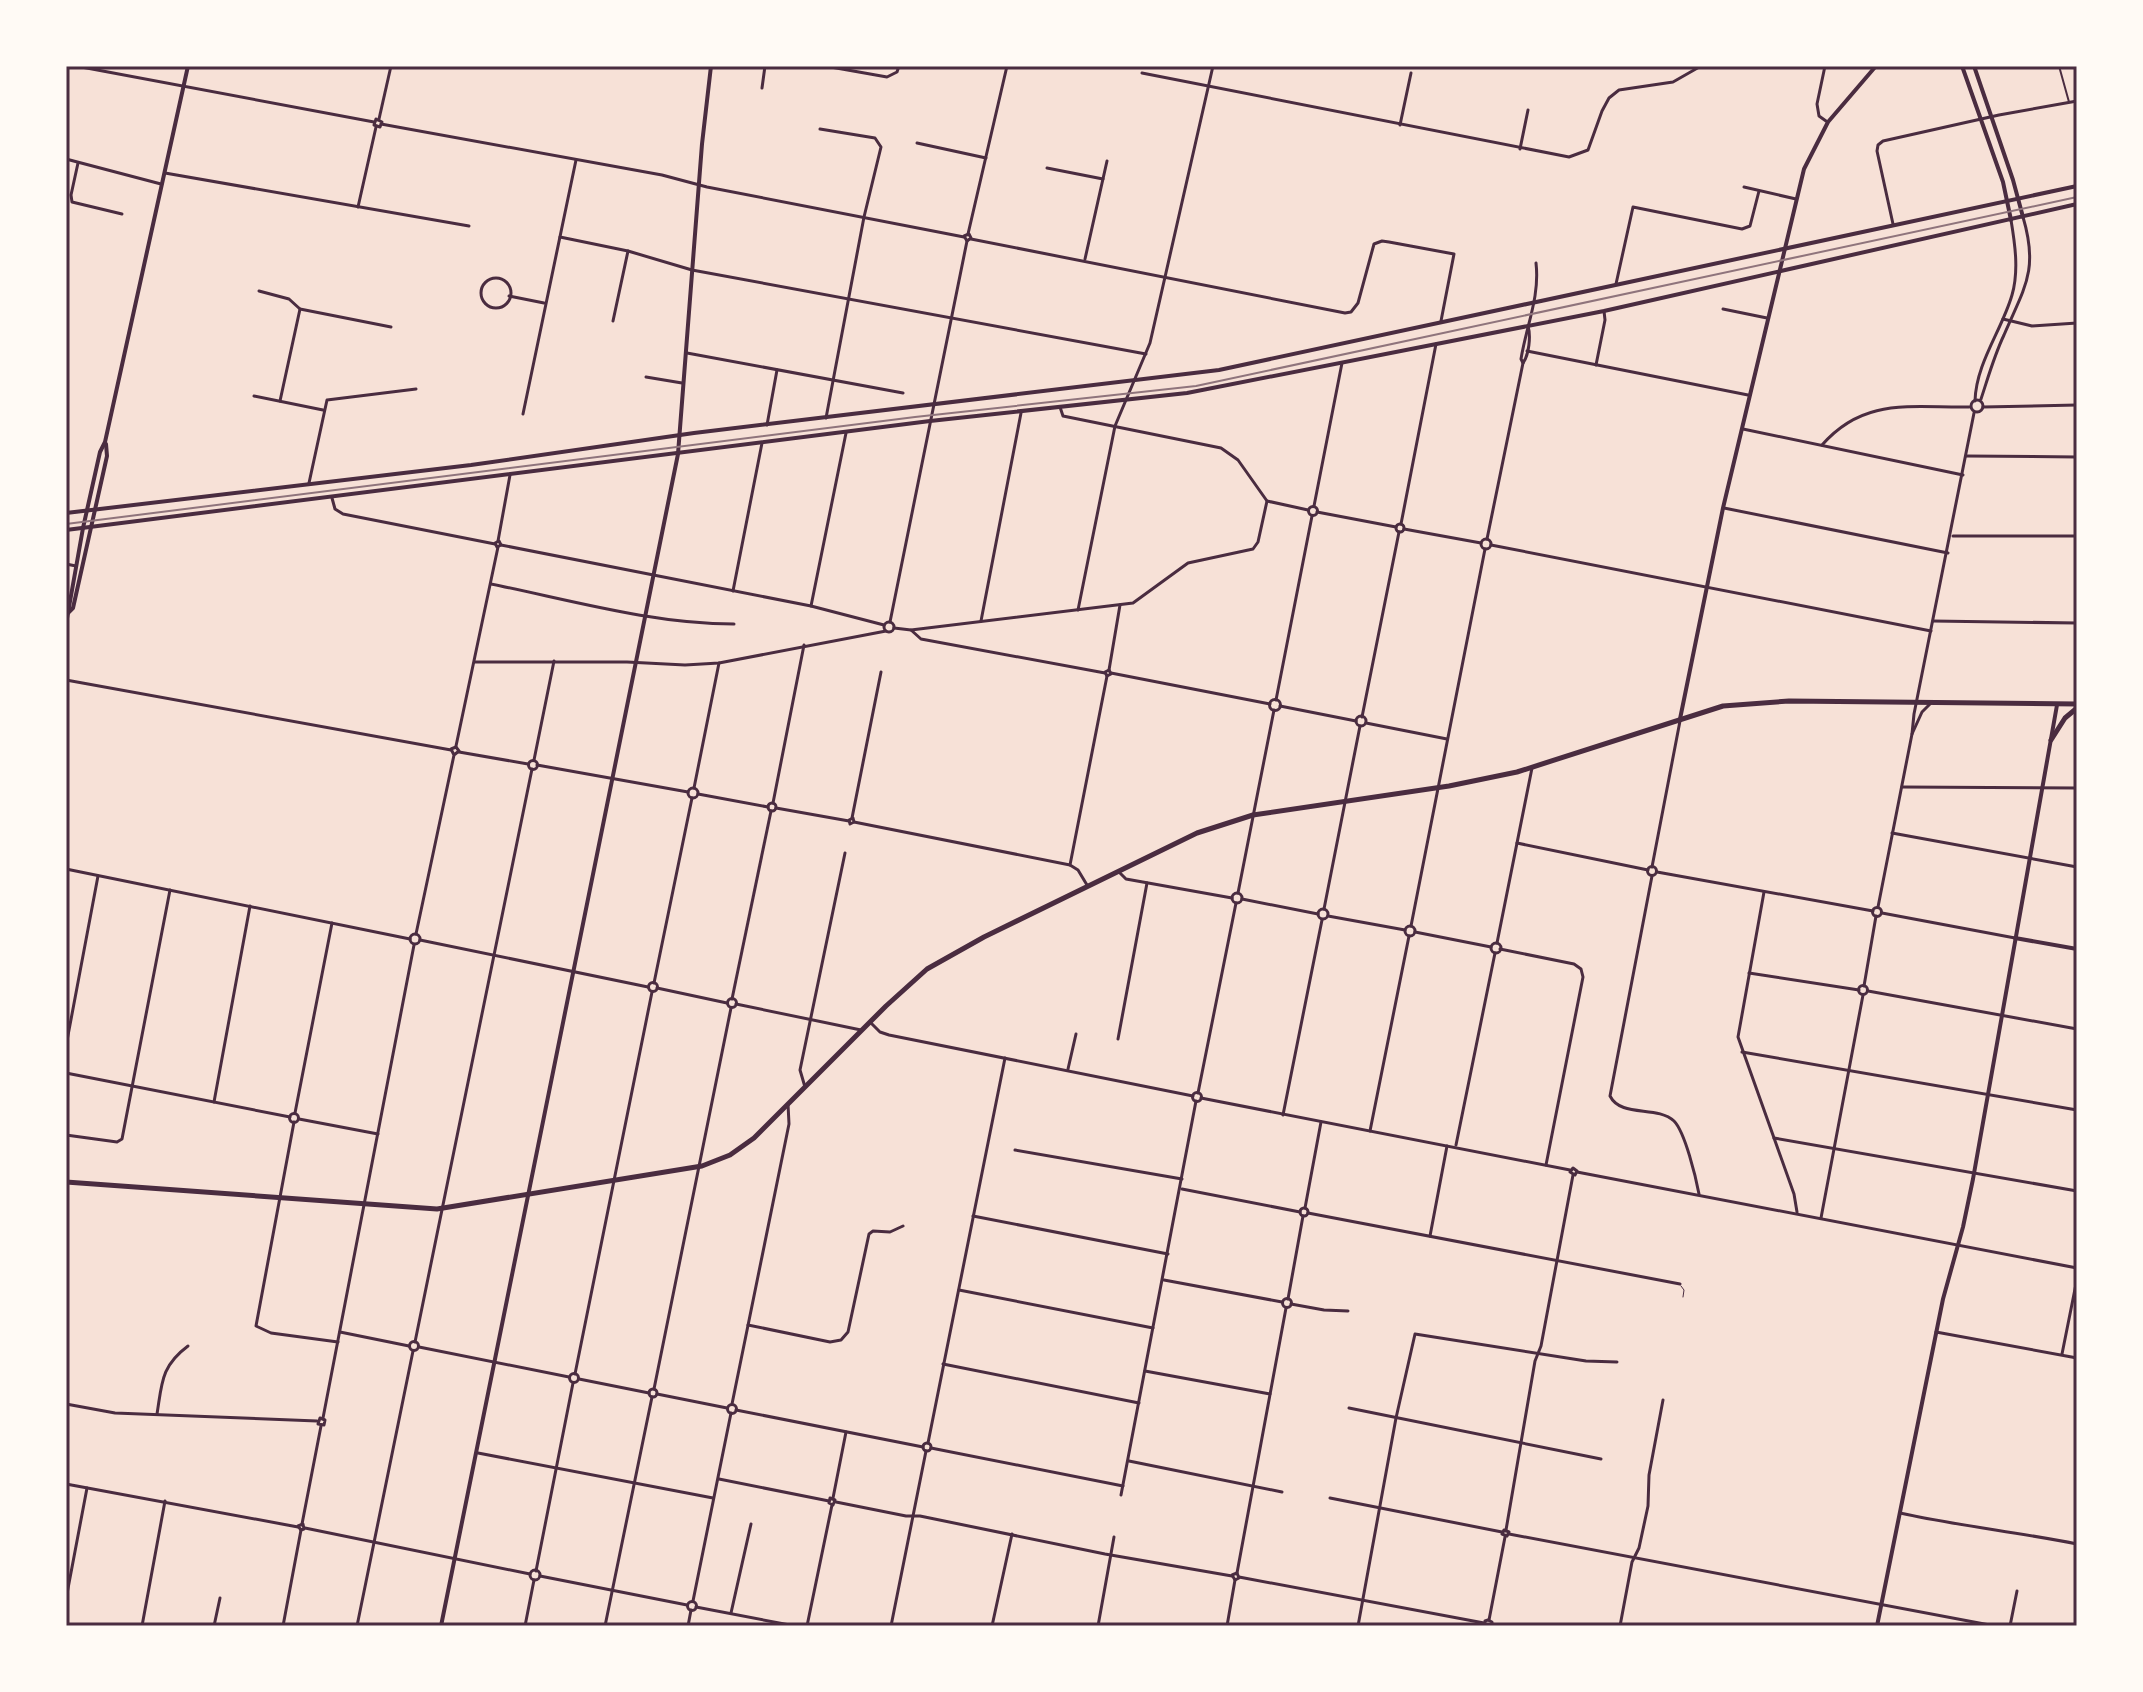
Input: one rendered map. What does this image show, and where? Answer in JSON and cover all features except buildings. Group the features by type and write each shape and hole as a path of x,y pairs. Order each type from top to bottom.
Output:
{"main road":[{"path":"66,624 83,528 188,66"},
{"path":"441,1626 678,454 711,66"},
{"path":"1680,721 1748,395 1796,199 1811,151 1828,122 1876,66"},
{"path":"1962,66 2011,220"},
{"path":"1974,66 2023,217"},
{"path":"66,513 471,465 681,434 1219,370 2077,186"},
{"path":"66,530 930,421 1187,393 1604,311 2077,204"},
{"path":"68,613 73,608 96,508 107,456 105,442"},
{"path":"66,1182 364,1206 442,1209 699,1167 738,1150 927,969 984,937 1207,829 1253,815 1437,788 1532,768 1740,703 1789,701 2077,706"},
{"path":"1877,1626 1936,1332 1974,1172 2057,705"},
{"path":"2051,740 2077,706"},
{"path":"2015,938 2077,949"}],"street":[{"path":"76,66 375,125 380,122 662,175 699,185 1345,313 1355,309 1374,244 1382,241 1454,254 1440,324"},
{"path":"380,122 391,66"},
{"path":"762,88 765,66"},
{"path":"825,66 893,76 899,66"},
{"path":"1007,66 951,318 890,622 894,628 911,630 1138,601 1188,563 1253,549 1258,542 1267,501"},
{"path":"1078,610 1115,426 1146,354 1213,66"},
{"path":"1142,73 1569,157 1588,150 1602,111 1609,98 1619,90 1673,82 1701,66"},
{"path":"1825,66 1817,104 1819,116 1828,122"},
{"path":"2059,66 2069,102"},
{"path":"1400,125 1411,73"},
{"path":"1893,224 1878,145 1888,139 1991,116 2077,101"},
{"path":"1520,149 1528,110"},
{"path":"358,207 375,125"},
{"path":"820,129 875,138 881,147 864,217 826,418"},
{"path":"917,143 986,158"},
{"path":"66,159 161,184"},
{"path":"523,414 576,160"},
{"path":"1085,260 1107,161"},
{"path":"78,163 72,202 122,214"},
{"path":"1047,168 1103,179"},
{"path":"164,173 469,226"},
{"path":"1744,187 1796,199"},
{"path":"1616,284 1633,207 1742,229 1750,226 1759,191"},
{"path":"1983,407 1981,399 2024,295 2030,266 2029,241 2023,217"},
{"path":"1975,401 1983,365 2013,293 2016,264 2011,220"},
{"path":"560,237 628,251 692,270 1146,354"},
{"path":"613,321 628,251"},
{"path":"1523,363 1521,359 1538,281 1536,263"},
{"path":"495,278 508,283 511,288 509,296 507,304 500,308 489,307 482,300 486,281 495,278"},
{"path":"259,291 289,299 300,309 391,327"},
{"path":"509,296 545,303"},
{"path":"280,401 300,309"},
{"path":"1723,309 1767,318"},
{"path":"1596,365 1604,311"},
{"path":"2003,319 2032,326 2077,323"},
{"path":"1280,706 1276,700 1312,516 1317,512 1481,543 1487,539 1527,351 1528,326"},
{"path":"1356,721 1362,717 1436,344"},
{"path":"1527,351 1748,395"},
{"path":"687,353 903,393"},
{"path":"1317,512 1314,506 1342,363"},
{"path":"767,425 777,369"},
{"path":"646,377 685,383"},
{"path":"309,483 327,400 416,389"},
{"path":"254,396 323,410"},
{"path":"1822,445 1846,422 1872,410 1969,407 1981,399"},
{"path":"1652,867 1657,872 1764,892 1873,911 1878,907 1974,413 1983,407 2077,405"},
{"path":"1060,407 1063,416 1069,418 1221,448 1230,452 1267,501 1308,510 1312,516"},
{"path":"1969,407 1974,413"},
{"path":"981,621 1021,411"},
{"path":"1741,428 1963,475"},
{"path":"811,606 846,432"},
{"path":"733,591 762,443"},
{"path":"1966,456 2077,457"},
{"path":"451,750 456,746 475,662 510,475"},
{"path":"332,496 335,509 343,514 811,606 884,625 890,622"},
{"path":"1308,510 1314,506"},
{"path":"1723,508 1948,553"},
{"path":"1396,527 1401,524"},
{"path":"1951,536 2077,536"},
{"path":"1487,539 1491,545"},
{"path":"1415,932 1411,926 1485,549 1481,543"},
{"path":"1485,549 1491,545 1931,631"},
{"path":"66,564 76,566"},
{"path":"491,584 645,615 701,624 734,624"},
{"path":"1070,865 1120,605"},
{"path":"1933,621 2077,623"},
{"path":"884,625 886,631"},
{"path":"475,662 719,663 804,645 891,632 894,628"},
{"path":"911,630 921,639 1270,704 1276,700"},
{"path":"727,1003 732,999 804,645"},
{"path":"554,661 534,760 537,765 688,792 694,788 719,663"},
{"path":"852,820 881,672"},
{"path":"66,680 451,750 454,755 416,934 410,939"},
{"path":"1201,1098 1198,1093 1234,900 1238,893 1274,710 1270,704"},
{"path":"1912,734 1921,714 1930,704"},
{"path":"1274,710 1280,706 1356,721 1360,726 1324,909 1318,914"},
{"path":"1362,717 1366,723"},
{"path":"1648,870 1652,867 1680,721"},
{"path":"1360,726 1366,723 1447,739"},
{"path":"456,746 459,752"},
{"path":"454,755 459,752 528,764 532,769"},
{"path":"528,764 534,760"},
{"path":"409,1346 415,1342 532,769 537,765"},
{"path":"1500,949 1497,943 1532,768"},
{"path":"1902,787 2077,788"},
{"path":"694,788 698,794 772,809 852,820 1070,865 1084,877 1088,887"},
{"path":"688,792 692,798"},
{"path":"698,794 692,798 654,983 657,988 727,1003 731,1008"},
{"path":"1892,833 2077,867"},
{"path":"1517,843 1648,870 1652,876"},
{"path":"805,1087 800,1070 845,853"},
{"path":"66,869 410,939 414,945"},
{"path":"1119,872 1126,879 1318,914 1322,920 1283,1115"},
{"path":"1657,872 1652,876 1610,1092 1618,1106 1669,1118 1680,1132 1699,1194"},
{"path":"66,1046 98,876"},
{"path":"1118,1039 1147,883"},
{"path":"66,1135 117,1142 122,1139 170,890"},
{"path":"1764,892 1738,1037 1794,1194 1797,1213"},
{"path":"1238,893 1242,899"},
{"path":"214,1102 250,906"},
{"path":"1878,907 1882,913"},
{"path":"1324,909 1328,916"},
{"path":"1859,990 1864,986 1876,916 1873,911"},
{"path":"1876,916 1882,913 2015,938"},
{"path":"1322,920 1328,916 1405,930 1411,926"},
{"path":"290,1117 295,1113 332,923"},
{"path":"1370,1131 1409,936 1405,930"},
{"path":"1409,936 1415,932 1491,947 1497,943"},
{"path":"416,934 420,940 648,987 652,992"},
{"path":"283,1626 319,1424 323,1418 414,945 420,940"},
{"path":"1491,947 1495,953"},
{"path":"1456,1147 1495,953 1500,949"},
{"path":"1500,949 1574,964 1581,969 1583,977 1546,1165"},
{"path":"1749,973 1859,990 1863,995"},
{"path":"648,987 654,983"},
{"path":"1864,986 1868,991 2077,1029"},
{"path":"575,1374 652,992 657,988"},
{"path":"1821,1218 1863,995 1868,991"},
{"path":"732,999 736,1004 863,1030"},
{"path":"649,1393 654,1389 731,1008 736,1004"},
{"path":"870,1022 884,1034 1193,1096 1198,1093"},
{"path":"1068,1071 1076,1034"},
{"path":"1742,1052 1849,1068 2077,1110"},
{"path":"891,1626 1005,1058"},
{"path":"66,1073 290,1117 294,1122"},
{"path":"1121,1495 1182,1179 1196,1101 1193,1096"},
{"path":"1196,1101 1201,1098 2077,1268"},
{"path":"727,1408 732,1404 789,1124 788,1104"},
{"path":"295,1113 299,1119"},
{"path":"338,1342 264,1332 256,1326 257,1301 262,1292 294,1122 299,1119 378,1134"},
{"path":"1300,1212 1305,1208 1321,1122"},
{"path":"1773,1138 2077,1191"},
{"path":"1430,1237 1447,1146"},
{"path":"1015,1150 1182,1179"},
{"path":"1488,1624 1574,1172"},
{"path":"1180,1189 1300,1212 1303,1216 1288,1299 1291,1304 1348,1311"},
{"path":"1305,1208 1308,1213"},
{"path":"1303,1216 1308,1213 1680,1284"},
{"path":"973,1216 1168,1254"},
{"path":"748,1325 830,1342 841,1340 848,1332 867,1238 873,1231 890,1232 903,1226"},
{"path":"2062,1355 2077,1279"},
{"path":"1163,1280 1282,1302 1288,1299"},
{"path":"959,1290 1153,1328"},
{"path":"1282,1302 1286,1308"},
{"path":"1227,1626 1286,1308 1291,1304"},
{"path":"340,1332 409,1346 413,1351"},
{"path":"1936,1332 2077,1358"},
{"path":"1358,1626 1396,1418 1415,1334 1586,1361 1617,1362"},
{"path":"415,1342 419,1347 493,1362 569,1377 575,1374"},
{"path":"157,1414 165,1370 174,1356 188,1346"},
{"path":"357,1626 413,1351 419,1347"},
{"path":"943,1364 1139,1403"},
{"path":"1145,1371 1270,1394"},
{"path":"575,1374 579,1379 649,1393 652,1397"},
{"path":"569,1377 573,1383 536,1571 540,1576 687,1605 691,1610"},
{"path":"573,1383 579,1379"},
{"path":"654,1389 657,1394"},
{"path":"605,1626 652,1397 657,1394 727,1408 731,1413"},
{"path":"1620,1626 1633,1558 1639,1548 1648,1506 1649,1475 1663,1400"},
{"path":"66,1404 106,1412 319,1424"},
{"path":"732,1404 736,1410"},
{"path":"1349,1408 1601,1459"},
{"path":"696,1607 693,1601 713,1498 731,1413 736,1410 1123,1486"},
{"path":"807,1626 846,1432"},
{"path":"476,1452 713,1498"},
{"path":"1128,1461 1282,1492"},
{"path":"718,1478 1502,1626"},
{"path":"66,1484 375,1541 530,1574 536,1571"},
{"path":"66,1599 87,1488"},
{"path":"1330,1498 1995,1626"},
{"path":"142,1626 165,1501"},
{"path":"1900,1513 1934,1522 2077,1544"},
{"path":"731,1614 751,1524"},
{"path":"992,1626 1012,1534"},
{"path":"1098,1626 1114,1537"},
{"path":"525,1626 534,1580 530,1574"},
{"path":"534,1580 540,1576"},
{"path":"2010,1626 2017,1591"},
{"path":"214,1626 220,1598"},
{"path":"687,1605 693,1601"},
{"path":"688,1626 691,1610 696,1607 771,1624 795,1626"}],"lane":[{"path":"1680,1284 1684,1290 1683,1297"}],"tram line":[{"path":"66,524 915,417 1196,386 2077,197"}]}
